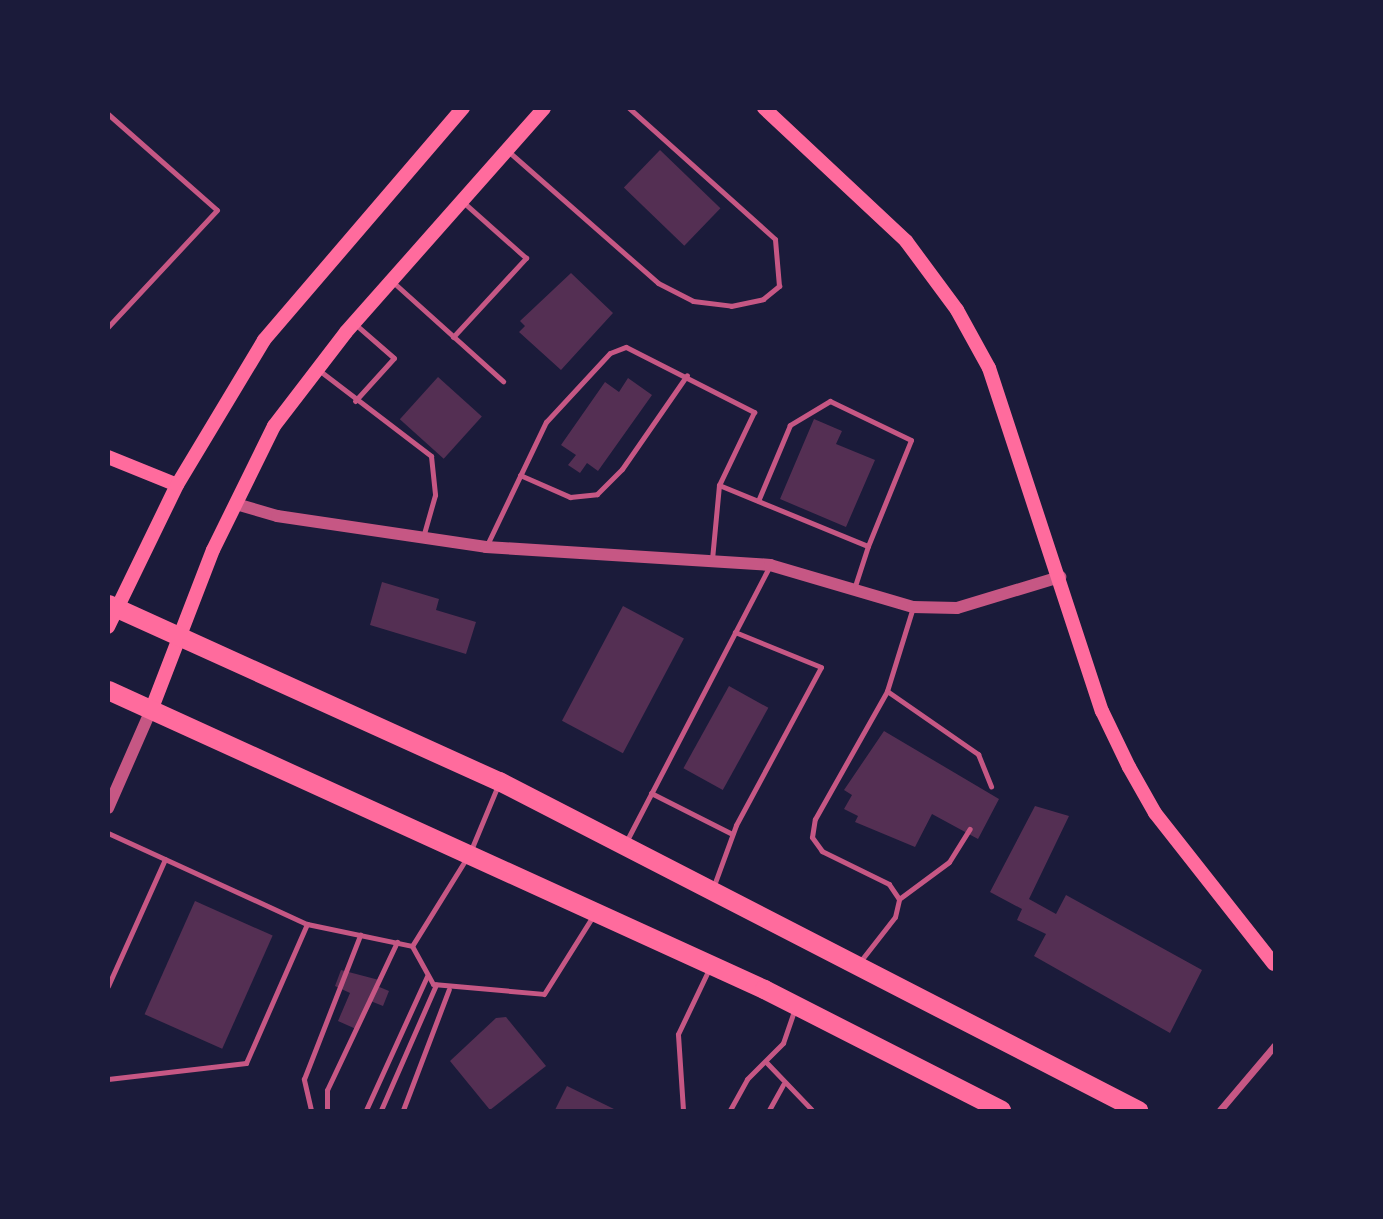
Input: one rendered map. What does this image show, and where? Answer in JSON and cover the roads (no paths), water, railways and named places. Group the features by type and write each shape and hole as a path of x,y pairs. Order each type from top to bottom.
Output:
{"highway":[{"path":"113,606 499,781 625,844 855,968 1138,1111"},
{"path":"108,690 796,1004 1001,1111"}],"main road":[{"path":"108,627 113,606 177,485 264,340 463,108"},
{"path":"152,708 179,635 236,504 274,426 354,323 544,108"},
{"path":"764,108 906,241 957,310 989,368 1102,711 1129,768 1155,813 1275,964"},
{"path":"108,457 177,485"}],"street":[{"path":"236,504 486,547 770,565 855,586 913,607 957,608 1060,577"},
{"path":"108,808 152,708"},
{"path":"1220,1111 1275,1046"}],"lane":[{"path":"507,150 657,283 692,301 731,306 763,299 779,286 775,239 629,108"},
{"path":"108,114 217,210 108,327"},
{"path":"453,337 526,258 462,201"},
{"path":"391,280 503,381"},
{"path":"354,323 394,358 355,401"},
{"path":"486,547 546,422 610,353 641,350 754,412 719,485 712,561"},
{"path":"317,369 355,401 431,456 435,495 422,537"},
{"path":"520,475 570,497 597,494 622,469 687,375"},
{"path":"758,501 790,425 830,401 911,440 867,546 855,586"},
{"path":"719,485 867,546"},
{"path":"625,844 770,565"},
{"path":"899,899 889,884 822,851 812,837 815,819 887,691 913,607"},
{"path":"713,891 733,834 821,667 735,632"},
{"path":"887,691 978,754 991,787"},
{"path":"412,946 470,853 499,781"},
{"path":"652,793 733,834"},
{"path":"855,968 895,917 899,899 949,862 971,829"},
{"path":"108,833 307,924 412,946 427,976 436,985 449,989 544,994 595,913"},
{"path":"108,986 165,859"},
{"path":"108,1079 246,1063 307,924"},
{"path":"310,1111 304,1079 360,935"},
{"path":"327,1111 327,1090 397,942"},
{"path":"683,1111 678,1034 711,965"},
{"path":"366,1111 427,976"},
{"path":"381,1111 436,985"},
{"path":"403,1111 449,989"},
{"path":"730,1111 747,1079 783,1043 796,1004"},
{"path":"766,1062 783,1085 812,1111"},
{"path":"769,1111 783,1085"}]}
